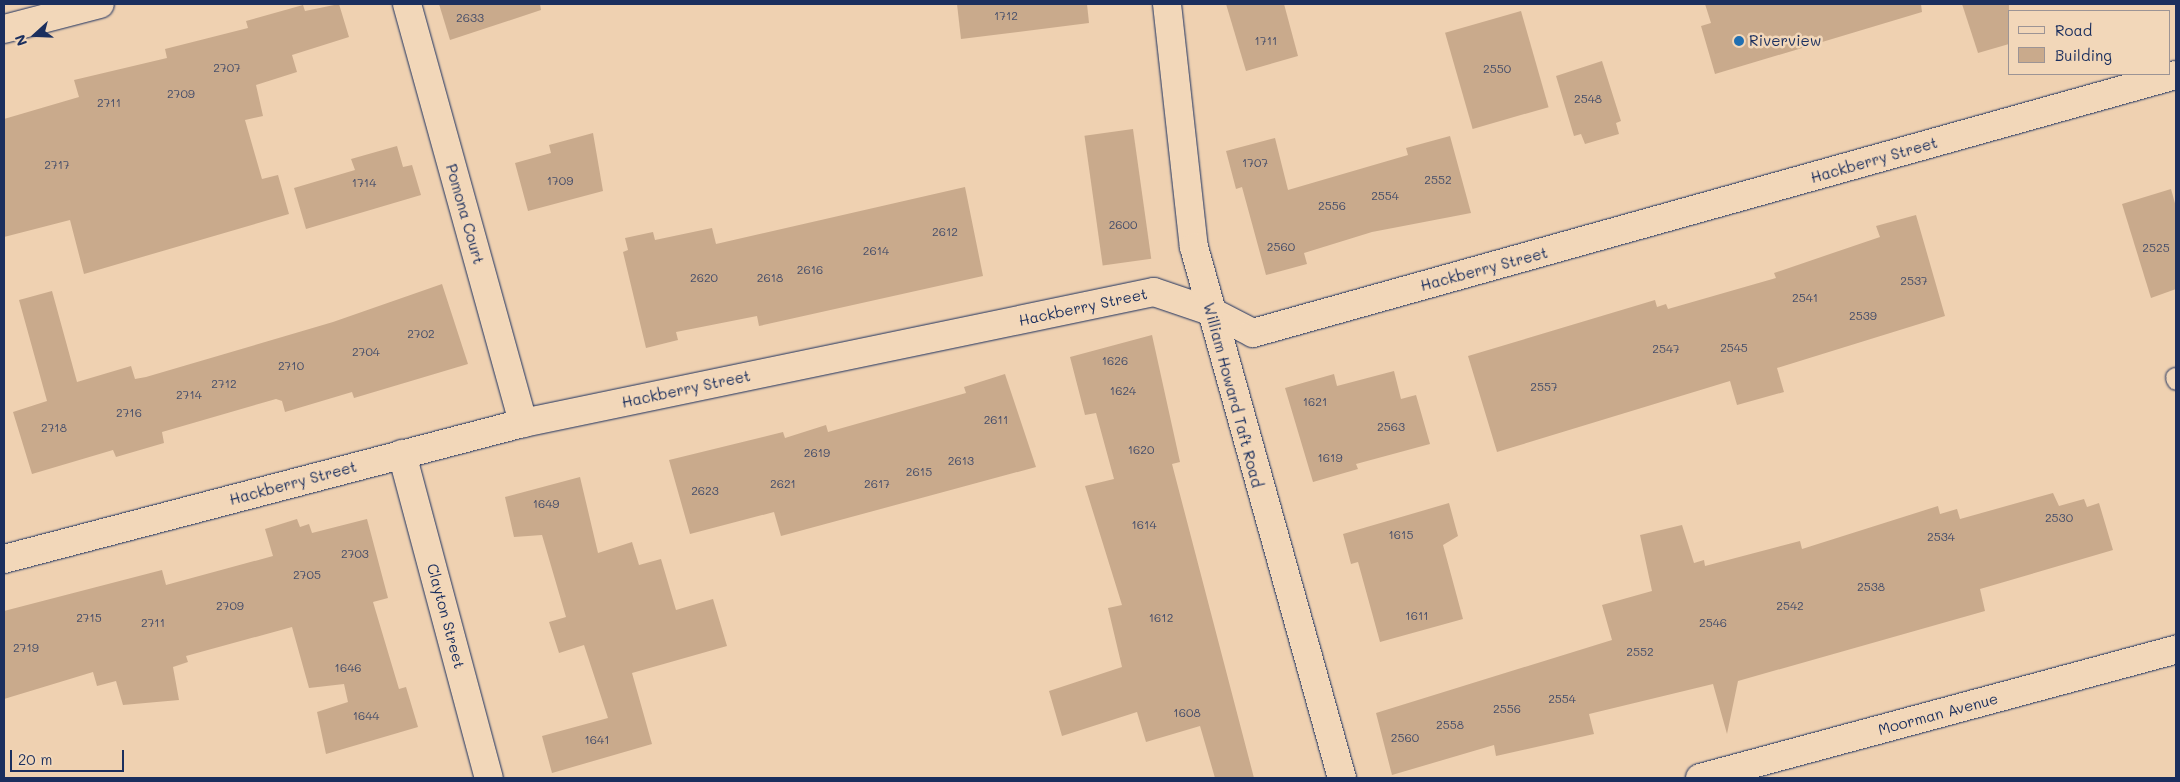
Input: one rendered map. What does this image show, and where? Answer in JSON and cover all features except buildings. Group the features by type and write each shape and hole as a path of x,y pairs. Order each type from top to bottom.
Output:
{"street":[{"path":"4,30 100,4"},
{"name":"Pomona Court","path":"407,4 523,423"},
{"name":"William Howard Taft Road","path":"1167,4 1194,247 1210,311 1342,778"},
{"name":"Hackberry Street","path":"4,559 523,423 1154,292 1210,311 1253,333 2176,75"},
{"name":"Clayton Street","path":"402,454 489,778"},
{"name":"Moorman Avenue","path":"1700,778 2176,650"}],"place":[{"name":"Riverview","path":"1739,41"}]}
